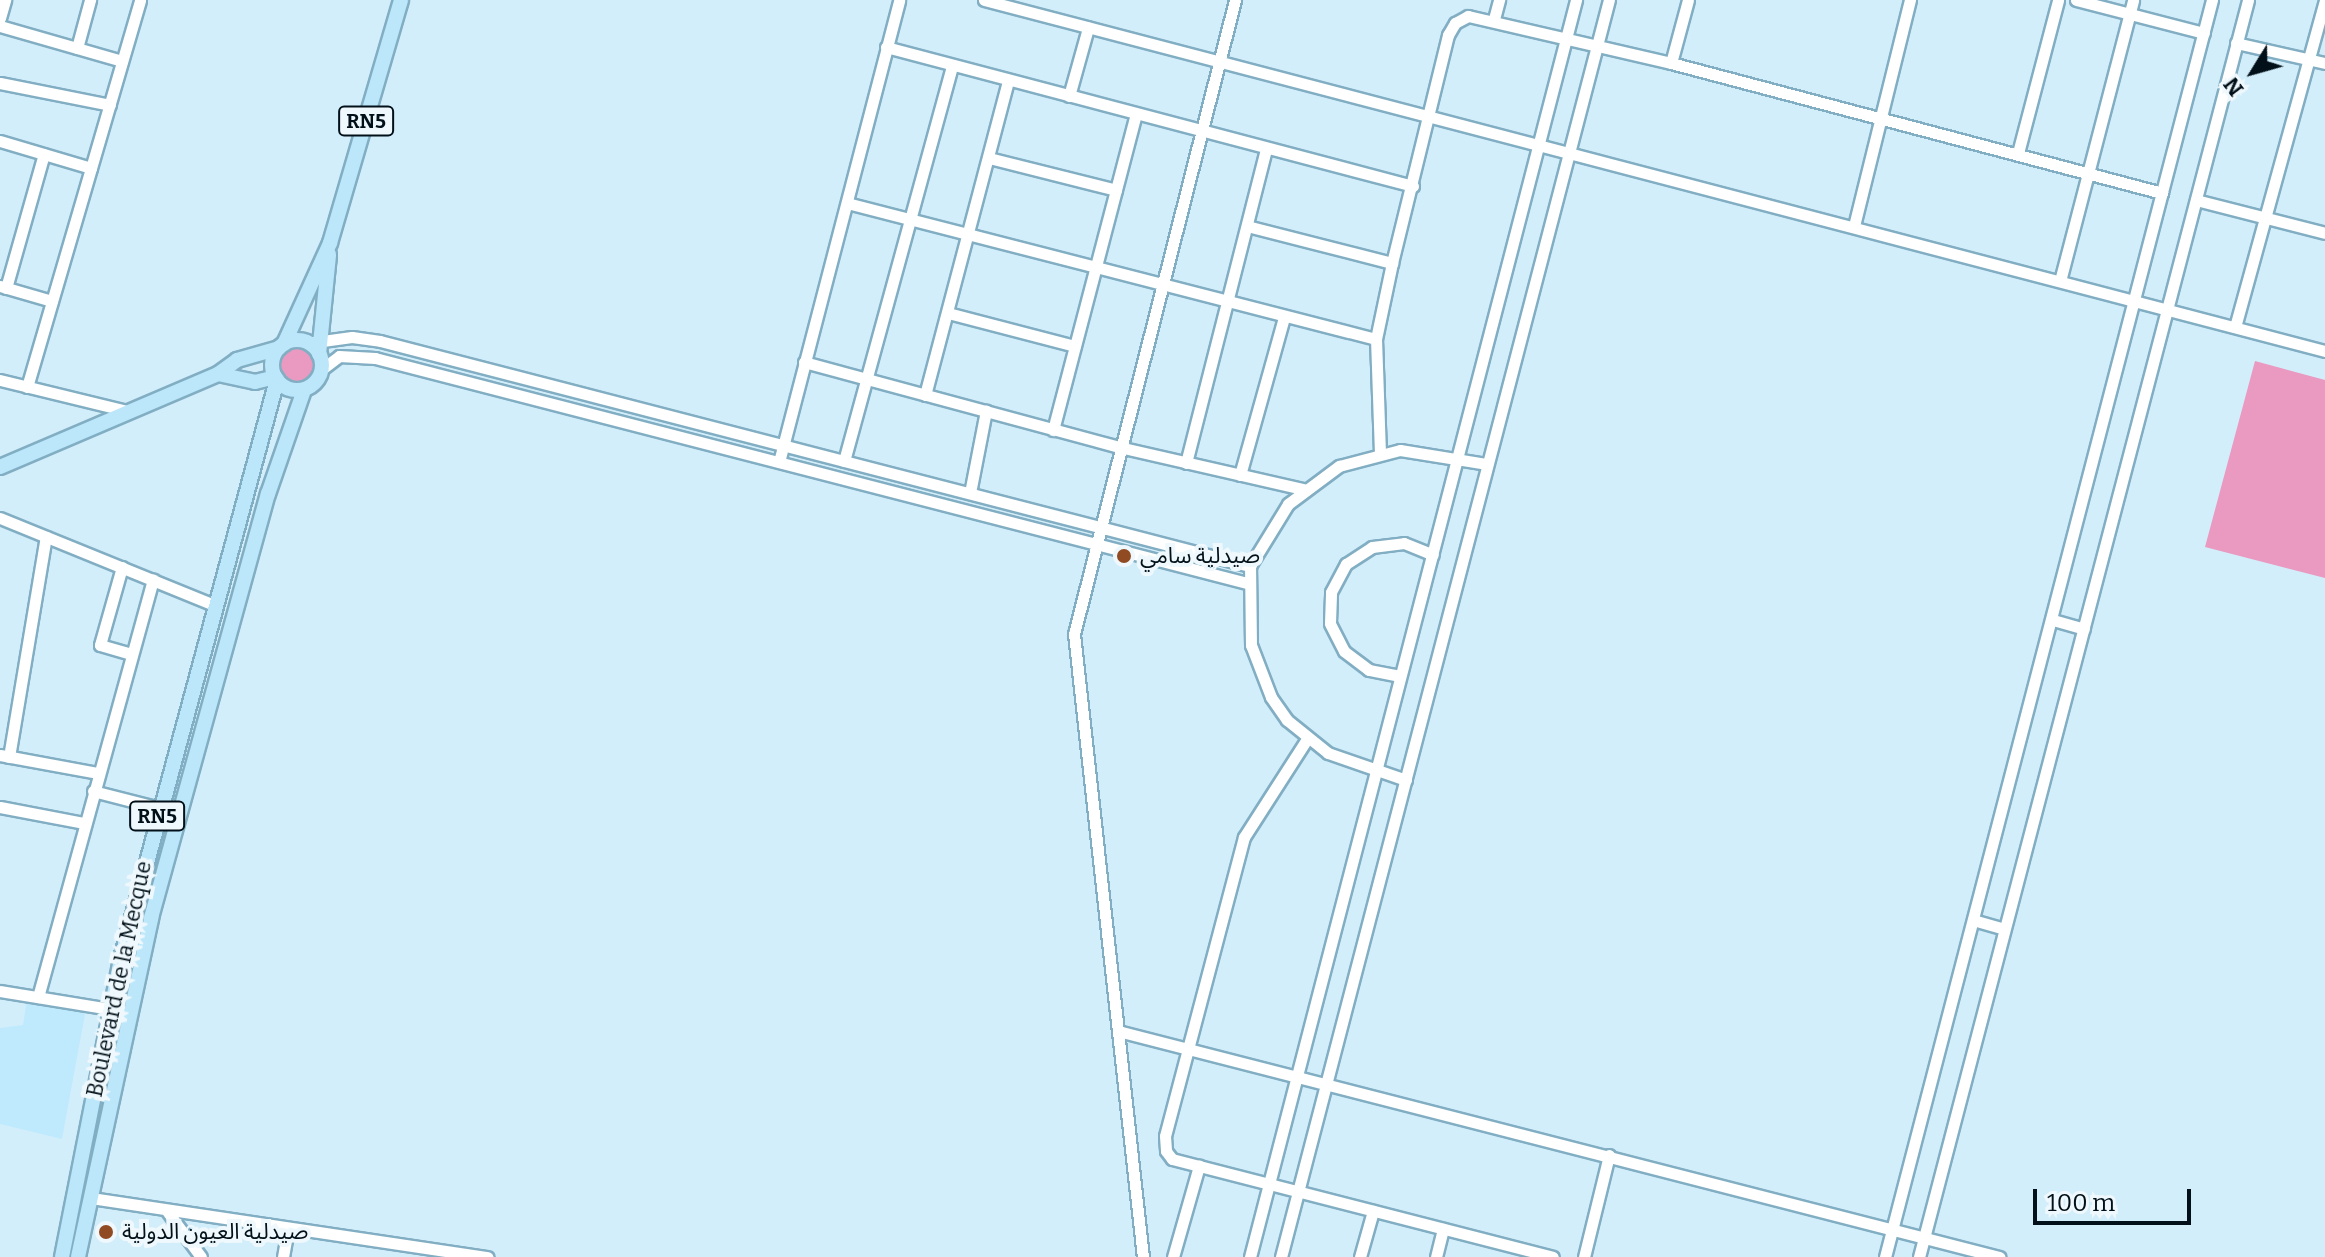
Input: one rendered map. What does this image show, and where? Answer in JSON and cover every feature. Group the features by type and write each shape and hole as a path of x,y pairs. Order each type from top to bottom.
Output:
{"main road":[{"name":"RN5","path":"317,352 330,243 401,0"},
{"name":"Boulevard de la Mecque","path":"62,1257 110,1010 159,808 217,606 276,379 272,362 330,243"},
{"path":"0,467 218,374 237,360 281,346 317,352"},
{"name":"Boulevard de la Mecque","path":"78,1257 128,1012 184,792 268,494 304,390 316,382 317,352"},
{"path":"218,374 255,382 276,379 289,389 304,390"}],"street":[{"path":"0,18 5,0"},
{"path":"77,48 90,0"},
{"path":"27,387 140,0"},
{"path":"779,462 899,0"},
{"path":"984,0 2325,351"},
{"path":"1143,1257 1073,652 1098,527 1235,0"},
{"path":"1494,19 1499,0"},
{"path":"1250,1257 1400,676 1460,458 1576,0"},
{"path":"1281,1257 1609,0"},
{"path":"1671,63 1688,0"},
{"path":"1854,226 1910,0"},
{"path":"2018,153 2058,0"},
{"path":"2076,0 2204,33"},
{"path":"2060,281 2133,0"},
{"path":"1885,1257 2212,0"},
{"path":"1919,1257 2248,0"},
{"path":"2235,327 2325,1"},
{"path":"1380,453 1376,339 1392,263 1452,27 1468,16 1494,19 1671,63 2162,193"},
{"path":"0,26 122,61"},
{"path":"1069,96 1088,28"},
{"path":"2236,43 2325,63"},
{"path":"886,47 1413,186"},
{"path":"844,461 952,65"},
{"path":"925,395 1008,80"},
{"path":"0,83 110,105"},
{"path":"1053,430 1136,114"},
{"path":"0,141 91,168"},
{"path":"1186,463 1266,148"},
{"path":"44,154 3,287 52,301"},
{"path":"989,158 1116,190"},
{"path":"2196,200 2325,233"},
{"path":"847,203 1226,303 1376,339"},
{"path":"1247,226 1392,263"},
{"path":"948,313 1075,346"},
{"path":"1240,475 1284,317"},
{"path":"317,352 352,337 380,341 1250,566"},
{"path":"317,352 375,358 1247,583"},
{"path":"804,362 1119,447 1303,489"},
{"path":"0,380 127,411"},
{"path":"970,493 986,411"},
{"path":"1406,780 1375,772 1307,739 1279,708 1259,672 1251,645 1247,583 1250,566 1275,521 1303,489 1339,466 1380,453 1420,450 1486,464"},
{"path":"0,518 217,606"},
{"path":"46,537 5,756 98,773"},
{"path":"1400,676 1369,670 1344,651 1330,623 1331,592 1346,564 1372,547 1404,543 1433,555"},
{"path":"122,567 100,645 132,654"},
{"path":"38,997 153,580"},
{"path":"2053,620 2084,629"},
{"path":"1307,739 1244,837 1164,1145 1172,1159 1443,1229 1509,1252 1553,1257"},
{"path":"93,791 159,808"},
{"path":"0,808 84,823"},
{"path":"1973,920 2004,929"},
{"path":"0,991 128,1012"},
{"path":"1118,1031 1999,1257"},
{"path":"1584,1257 1609,1155"},
{"path":"1173,1257 1199,1166"},
{"path":"91,1198 488,1257"},
{"path":"167,1211 201,1257"},
{"path":"1360,1257 1373,1211"},
{"path":"283,1257 288,1228"},
{"path":"1436,1257 1443,1229"},
{"path":"395,1257 398,1244"}],"shaded area":[{"path":"298,344 313,350 319,365 313,380 298,386 283,380 277,365 283,350"},
{"path":"2255,361 2325,380 2325,578 2205,547"},
{"path":"27,999 86,1009 62,1139 0,1124 0,1028 23,1025"}],"place":[{"name":"صيدلية سامي","path":"1124,556"},
{"name":"صيدلية العيون الدولية","path":"106,1232"}]}
